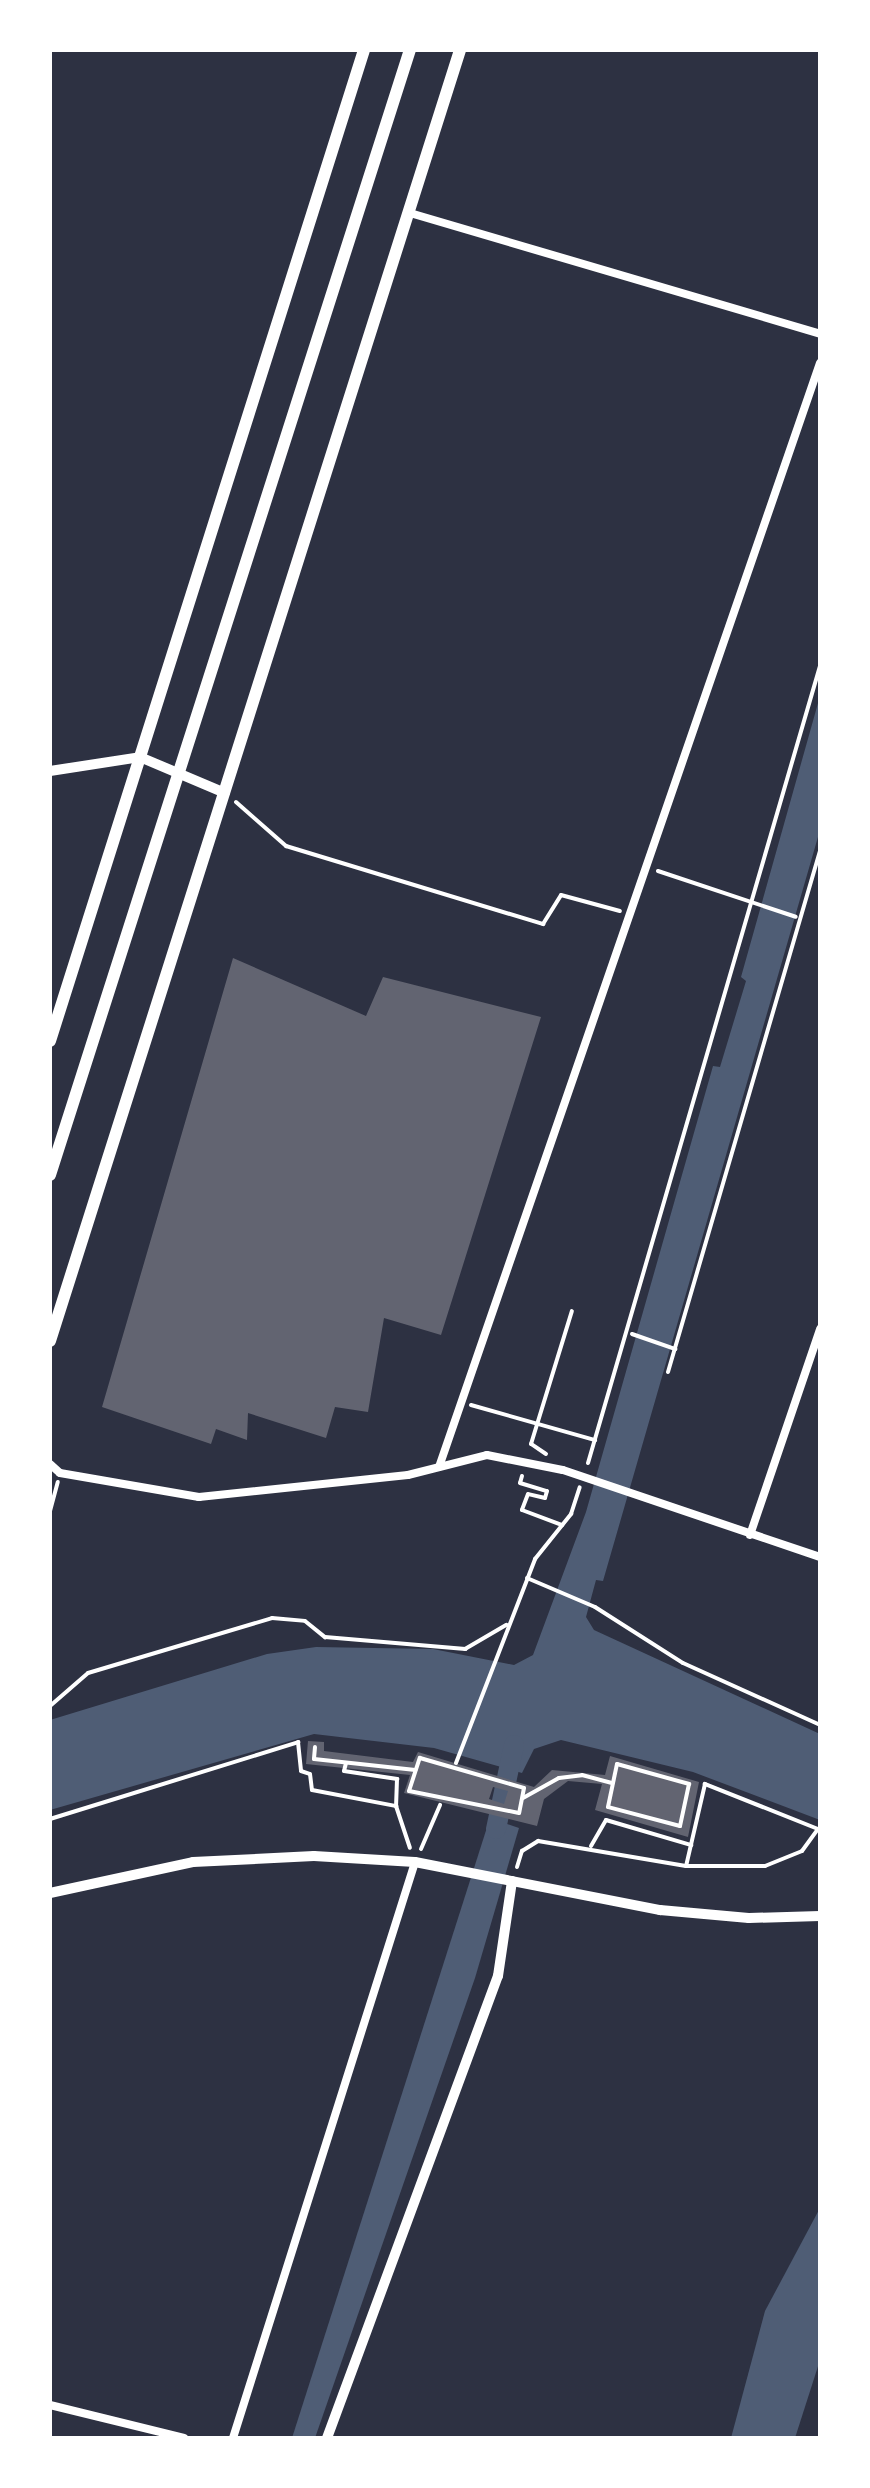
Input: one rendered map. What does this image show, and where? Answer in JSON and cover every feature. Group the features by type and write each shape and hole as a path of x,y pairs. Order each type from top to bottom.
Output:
{"main road":[{"path":"50,1041 364,50"},
{"path":"50,1175 410,50"},
{"path":"50,1341 460,50"}],"street":[{"path":"410,213 820,334"},
{"path":"440,1467 820,363"},
{"path":"50,771 140,758 181,771 224,792"},
{"path":"750,1535 820,1328"},
{"path":"50,1464 60,1473 199,1496 440,1467 488,1455 564,1470 820,1557"},
{"path":"50,1893 193,1862 314,1856 415,1862 660,1910 749,1918 820,1916"},
{"path":"233,2438 415,1862"},
{"path":"327,2438 498,1976 512,1881"},
{"path":"50,2404 184,2438"}],"path":[{"path":"456,1763 506,1625 527,1578 562,1525 596,1440 820,666"},
{"path":"813,688 820,690"},
{"path":"224,792 286,846 543,924 561,895 628,913"},
{"path":"668,1372 797,917 820,851"},
{"path":"644,866 797,917"},
{"path":"542,1466 547,1450 531,1444 572,1311"},
{"path":"630,1333 675,1349"},
{"path":"462,1402 596,1440"},
{"path":"526,1463 520,1483 547,1491 544,1498 528,1494 522,1510 562,1525"},
{"path":"50,1511 60,1473"},
{"path":"527,1578 595,1606 683,1662 820,1725"},
{"path":"50,1706 88,1673 272,1618 305,1621 325,1637 466,1649 506,1625"},
{"path":"50,1818 298,1742 301,1771 310,1774 312,1790 396,1806"},
{"path":"314,1747 314,1758 415,1770"},
{"path":"420,1758 524,1788 518,1813 409,1791 415,1770 420,1758"},
{"path":"346,1762 344,1772 397,1779 396,1806 415,1862"},
{"path":"617,1764 689,1784 680,1826 608,1807 612,1784 617,1764"},
{"path":"523,1798 570,1776 612,1784"},
{"path":"512,1881 522,1851 538,1841 591,1846 686,1866 765,1866 802,1851 818,1828 705,1784 686,1866"},
{"path":"415,1862 440,1805"},
{"path":"640,1827 644,1816"},
{"path":"591,1846 606,1820 691,1845"}],"water":[{"path":"820,696 820,830 603,1581 596,1580 586,1617 594,1630 820,1734 820,1820 693,1772 561,1740 534,1749 522,1773 434,1748 314,1734 50,1810 50,1720 267,1654 316,1647 433,1649 514,1665 533,1655 586,1512 713,1066 720,1067 746,981 741,977"},
{"path":"490,1818 519,1828 475,1978 315,2438 292,2438"},
{"path":"820,2208 820,2360 795,2438 731,2438 765,2311"}],"building":[{"path":"233,958 366,1016 383,977 541,1017 441,1335 384,1318 368,1412 335,1407 326,1438 248,1413 247,1440 216,1429 211,1444 102,1407"},
{"path":"308,1741 324,1742 324,1751 413,1762 418,1752 534,1787 552,1770 605,1775 610,1756 699,1782 688,1837 595,1810 602,1784 568,1781 544,1799 537,1826 404,1793 410,1775 306,1764","holes":["493,1787 508,1791 504,1804 489,1799"]}],"waterway":[{"path":"496,1829 514,1745"}]}
